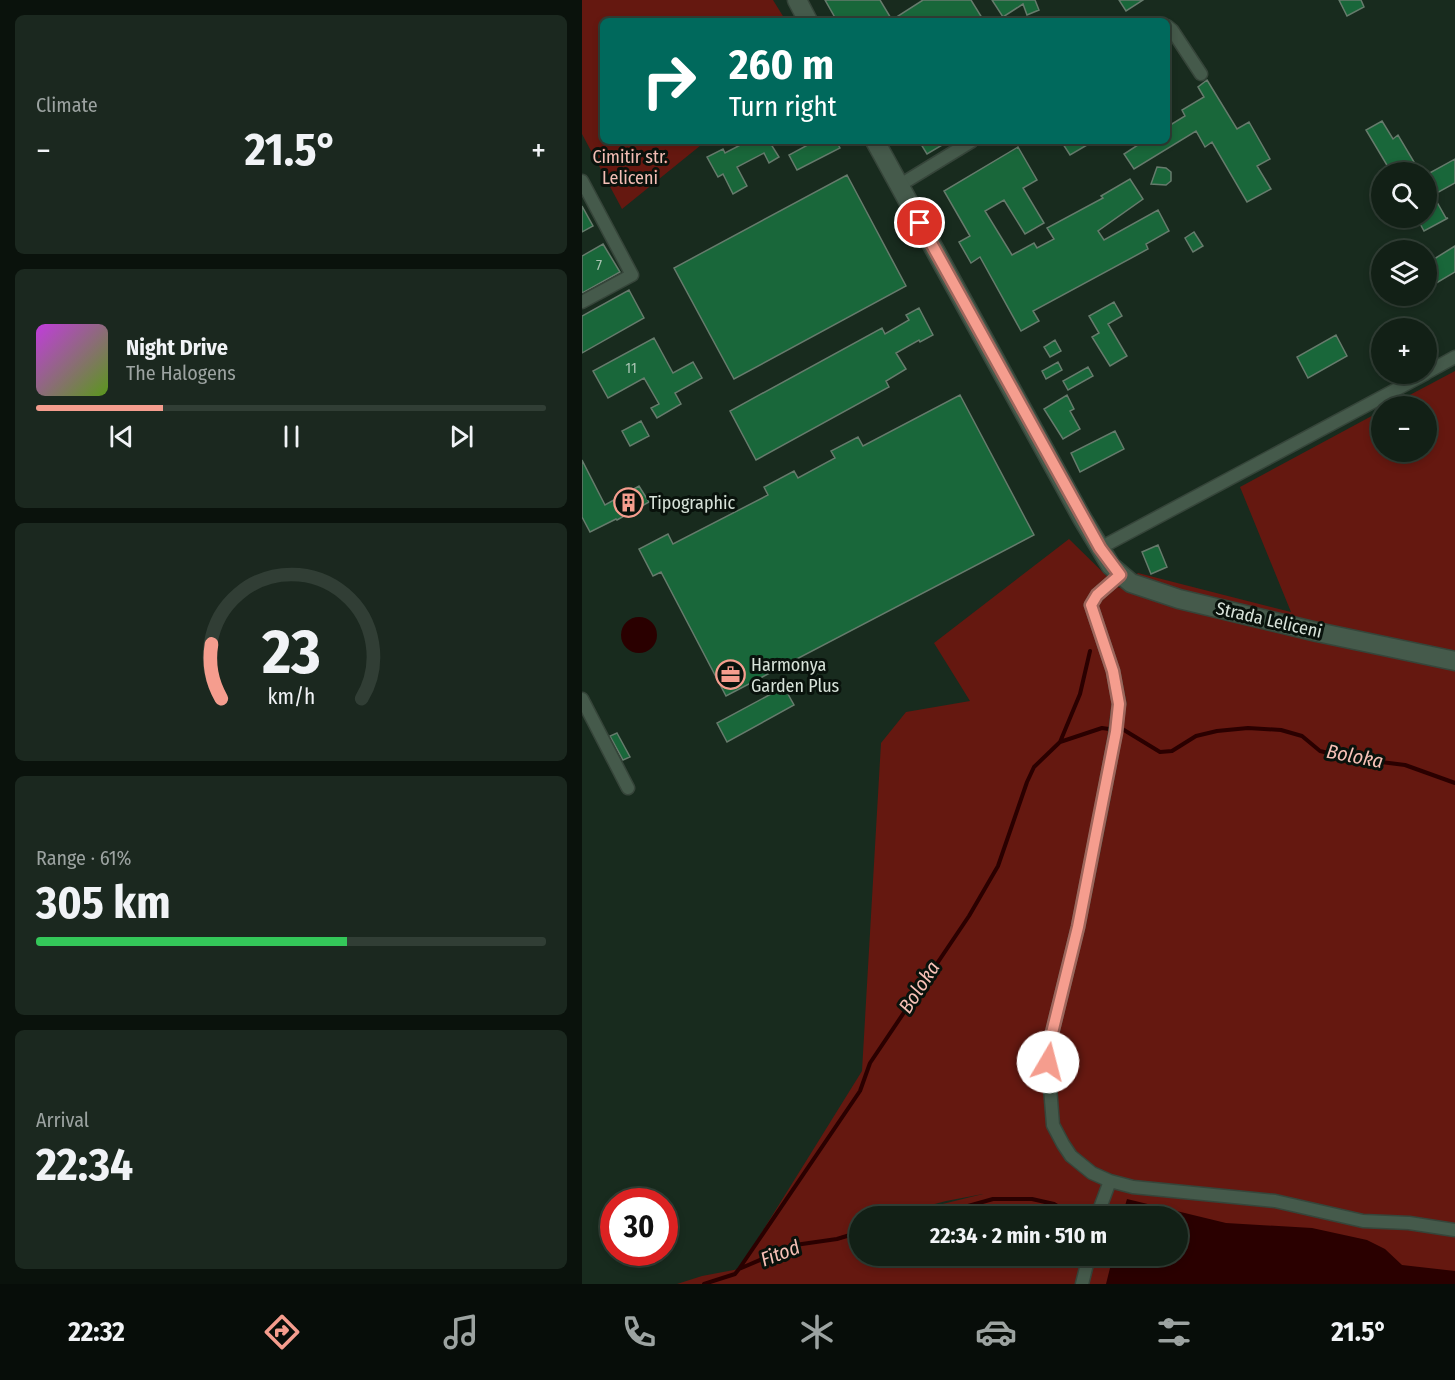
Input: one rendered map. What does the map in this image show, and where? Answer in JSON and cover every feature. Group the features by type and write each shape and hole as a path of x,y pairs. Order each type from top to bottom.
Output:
{"main road":[{"path":"796,0 806,18"},
{"name":"Strada Leliceni","path":"877,144 1100,548 1120,575 1131,583 1179,599 1317,632 1455,661"}],"street":[{"path":"1170,28 1201,74"},
{"path":"900,185 967,144"},
{"path":"582,181 632,275 582,302"},
{"path":"1437,367 1455,357"},
{"path":"1100,548 1406,384"},
{"path":"1120,575 1097,595 1091,605 1113,671 1119,704 1116,732 1078,927 1052,1033 1048,1062 1053,1125 1067,1150 1083,1167 1110,1181 1133,1186 1275,1201 1363,1221 1409,1223 1455,1230"},
{"path":"582,699 628,788"},
{"path":"1101,1206 1110,1181"},
{"path":"1083,1284 1087,1266"}],"green space":[{"name":"Cimitir str. Leliceni","path":"582,0 773,0 784,18 600,18 600,144 702,144 622,209 582,134"},
{"path":"1455,371 1455,1284 677,1284 702,1276 739,1269 862,1071 881,743 906,712 970,701 934,643 1069,539 1119,588 1138,573 1291,612 1240,487 1371,416 1371,462 1437,462 1437,396 1408,396 1430,384 1437,384 1437,381"}],"shaded area":[{"path":"639,617 652,622 657,635 652,648 639,653 626,648 621,635 626,622"},
{"path":"1127,1199 1156,1206 1125,1206"},
{"path":"1188,1214 1226,1223 1312,1228 1367,1240 1385,1249 1402,1265 1455,1271 1455,1284 1106,1284 1110,1266 1188,1266"}],"building":[{"path":"825,0 880,0 891,18 835,18"},
{"path":"923,0 971,0 982,18 895,18"},
{"path":"992,0 1035,0 1039,10 1027,15 1023,4 1003,17"},
{"path":"1119,0 1143,0 1126,11"},
{"path":"1339,0 1361,0 1364,7 1347,16"},
{"path":"1207,80 1237,129 1249,122 1270,159 1257,166 1271,189 1247,202 1212,142 1205,147 1196,131 1134,169 1124,154 1139,144 1170,144 1170,125 1185,116 1182,110 1204,97 1198,87"},
{"path":"1382,121 1393,139 1398,135 1414,162 1385,162 1366,130"},
{"path":"742,144 771,144 779,157 769,163 764,153 737,167 747,186 733,194 723,174 718,177 707,157 723,149 725,153"},
{"path":"809,144 838,144 840,148 797,170 789,155"},
{"path":"921,144 944,144 927,154"},
{"path":"1063,144 1089,144 1070,155"},
{"path":"1018,147 1037,180 1023,188 1044,223 1025,234 1004,200 985,211 1012,255 1034,243 1037,248 1054,239 1047,228 1103,198 1101,196 1130,179 1143,199 1098,231 1104,240 1158,210 1169,231 1146,244 1148,249 1033,311 1039,321 1021,331 980,257 971,263 959,242 970,236 944,191"},
{"path":"1455,159 1455,183 1437,193 1437,169"},
{"path":"1157,167 1166,168 1171,172 1171,181 1166,185 1151,184"},
{"path":"847,175 906,286 734,379 674,268"},
{"path":"1437,202 1446,218 1448,218 1437,224"},
{"path":"582,206 593,226 582,232"},
{"path":"1194,232 1203,246 1193,252 1185,238"},
{"path":"603,244 620,272 582,293 582,256"},
{"path":"1455,246 1455,272 1437,283 1437,257"},
{"path":"629,290 644,318 582,353 582,316"},
{"path":"1114,302 1122,316 1108,324 1127,356 1110,366 1092,337 1099,333 1089,316"},
{"path":"919,308 933,335 896,353 906,369 886,381 889,387 756,460 730,411 882,328 885,334 909,320 906,315"},
{"path":"1336,335 1347,356 1308,378 1297,357"},
{"path":"654,338 673,373 693,362 702,378 675,393 681,404 657,418 651,408 659,404 644,378 608,398 593,371"},
{"path":"1055,340 1061,351 1050,357 1044,347"},
{"path":"1058,362 1062,370 1046,379 1042,371"},
{"path":"1088,367 1093,376 1068,390 1063,381"},
{"path":"960,395 1034,535 726,696 661,572 653,576 639,549 668,534 673,544 768,495 764,487 794,471 798,478 835,458 831,451 858,437 863,446"},
{"path":"1067,395 1074,409 1070,411 1080,429 1063,439 1044,409"},
{"path":"641,421 649,436 630,446 622,431"},
{"path":"1115,431 1124,449 1080,472 1071,453"},
{"path":"582,460 605,505 639,486 649,502 590,532 582,517"},
{"path":"1158,545 1167,567 1151,574 1142,552"},
{"path":"784,687 794,705 727,742 717,723"},
{"path":"617,733 630,757 623,760 610,736"}],"waterway":[{"path":"1060,742 1080,694 1090,651"},
{"name":"Boloka","path":"739,1269 860,1091 870,1063 969,916 998,866 1034,767 1060,742 1102,728 1109,729"},
{"name":"Boloka","path":"1124,730 1160,752 1172,751 1196,736 1217,731 1248,728 1281,730 1302,736 1320,751 1349,758 1405,765 1455,783"},
{"name":"Fitod","path":"968,1206 993,1199 1032,1199 1057,1206"},
{"name":"Fitod","path":"704,1284 735,1274 739,1269 795,1245 849,1235"}],"place":[{"name":"Tipographic","path":"628,503"},
{"name":"Harmonya Garden Plus","path":"730,675"}],"route":[{"path":"920,223 1100,548 1120,575 1097,595 1091,605 1113,671 1119,704 1116,732 1078,927 1052,1033 1048,1062"}]}
